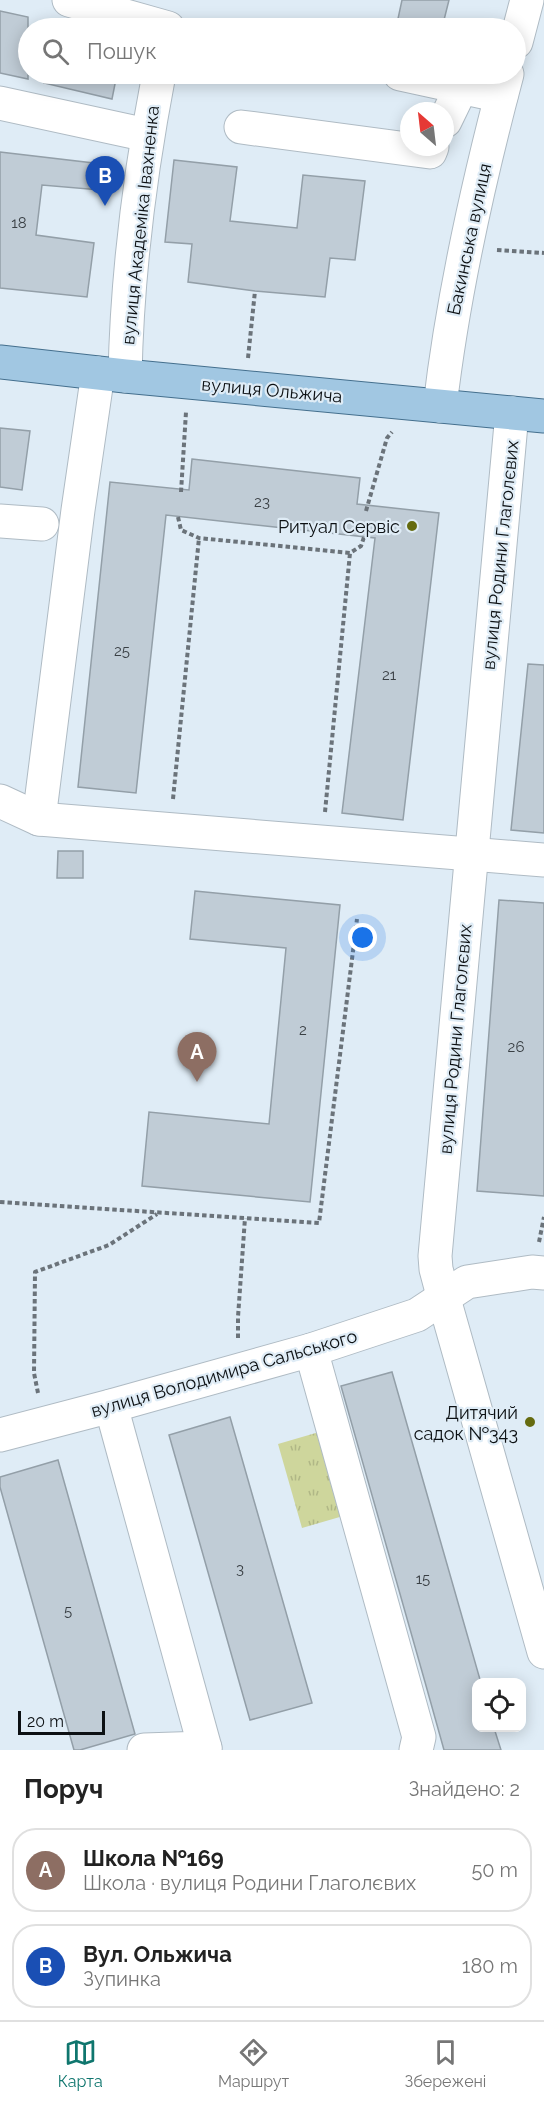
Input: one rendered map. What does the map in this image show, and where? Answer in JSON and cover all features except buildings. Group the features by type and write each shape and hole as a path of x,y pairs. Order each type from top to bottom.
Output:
{"main road":[{"name":"вулиця Ольжича","path":"0,362 111,375 528,414"}],"street":[{"path":"69,0 133,18"},
{"path":"170,18 174,0"},
{"path":"522,18 527,0"},
{"name":"вулиця Академіка Івахненка","path":"39,819 78,510 111,375 126,340 147,135 157,84"},
{"path":"452,84 462,86 504,85"},
{"name":"Бакинська вулиця","path":"440,406 463,251 504,85"},
{"path":"454,102 462,86"},
{"path":"0,103 147,135"},
{"path":"241,127 400,148"},
{"name":"вулиця Родини Глаголєвих","path":"528,414 471,854 435,1256 444,1299 538,1609 544,1652"},
{"path":"0,521 42,524"},
{"path":"0,801 39,819 544,860"},
{"name":"вулиця Володимира Сальського","path":"0,1435 311,1350 417,1315 467,1282 532,1272 544,1273"},
{"path":"311,1350 418,1737 416,1750"},
{"path":"111,1406 204,1749 144,1750"}],"path":[{"path":"463,251 490,250 544,254"},
{"path":"248,362 255,291"},
{"path":"181,492 187,406"},
{"path":"366,511 387,438 397,426"},
{"path":"178,517 181,530 199,538 350,553 361,546 364,537"},
{"path":"170,829 199,538"},
{"path":"322,841 350,553"},
{"path":"0,1202 319,1224 357,919"},
{"path":"38,1394 34,1373 35,1272 109,1245 158,1213"},
{"path":"238,1338 245,1218"}],"green space":[{"path":"326,1430 350,1514 302,1528 278,1444"}],"place":[{"name":"Вул. Ольжича","path":"105,206"},
{"name":"Ритуал Сервіс","path":"412,526"},
{"name":"Школа №169","path":"197,1082"},
{"name":"Дитячий садок №343","path":"530,1422"}]}
